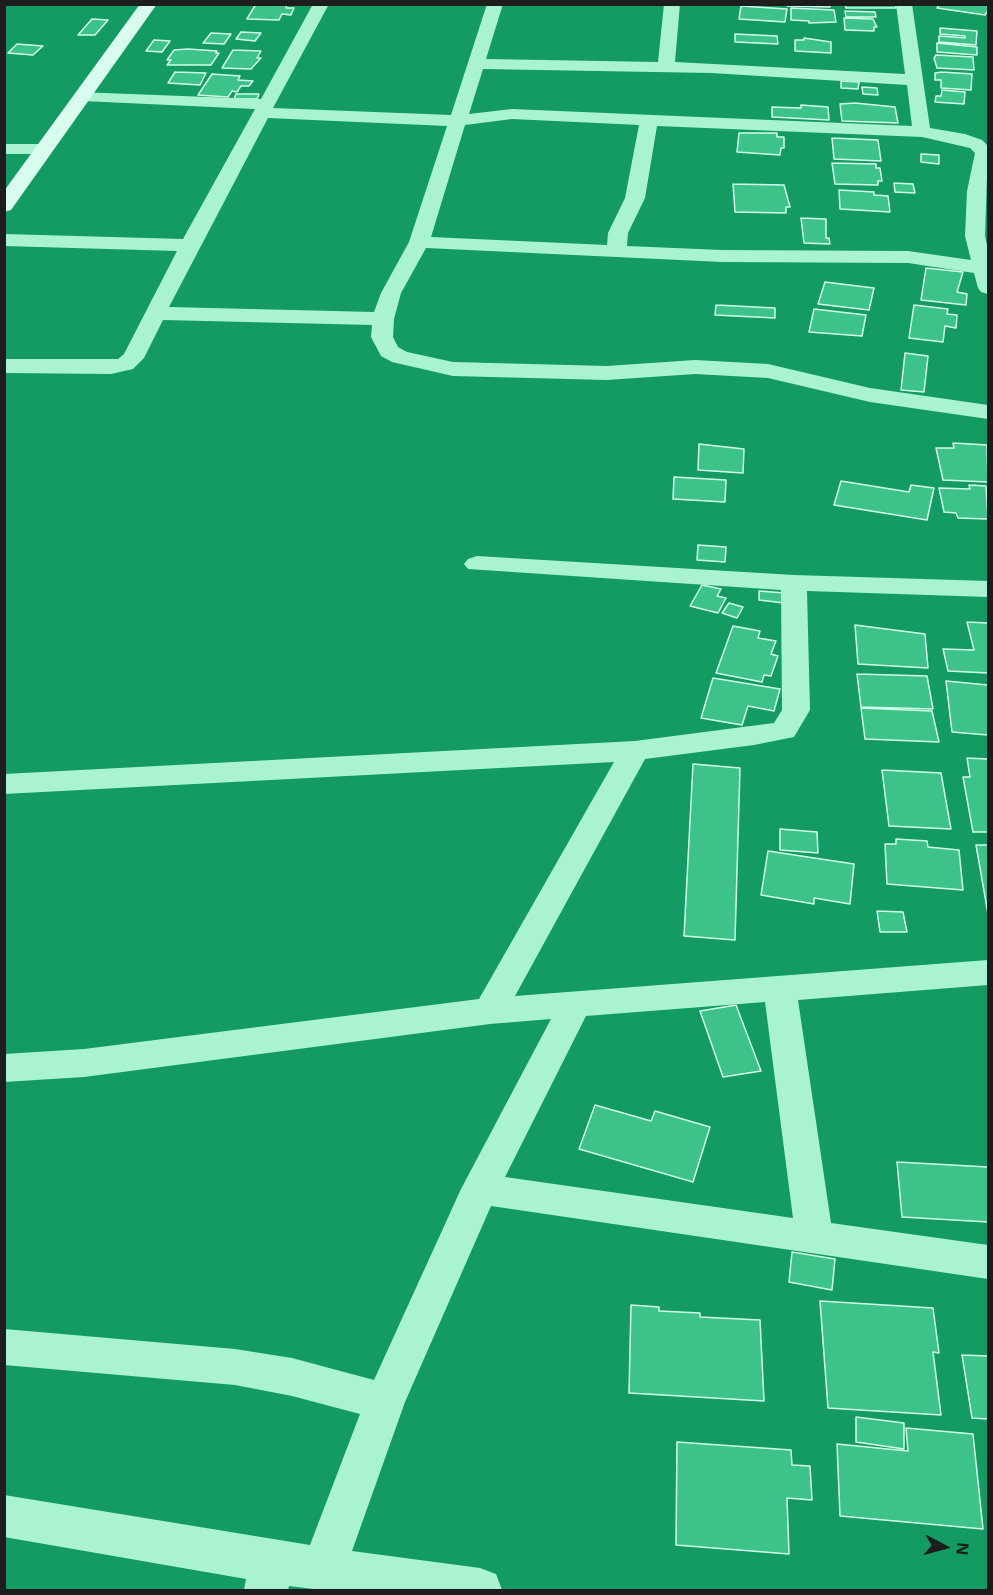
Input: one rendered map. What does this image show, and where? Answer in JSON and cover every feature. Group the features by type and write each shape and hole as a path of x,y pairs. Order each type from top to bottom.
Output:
{"street":[{"path":"4,206 149,4"},
{"path":"4,366 111,367 125,364 133,358 190,245 321,4"},
{"path":"495,4 478,64 457,121 419,242 391,293 383,319 382,337 389,351 400,357 453,369 607,373 695,367 768,371 870,395 988,412"},
{"path":"666,66 672,4"},
{"path":"904,4 922,132"},
{"path":"478,64 586,68 666,66 915,80"},
{"path":"83,96 457,121 512,114 922,132 958,138 976,144 984,152 982,191 975,236 988,288"},
{"path":"617,251 618,233 635,198 649,121"},
{"path":"4,148 45,149"},
{"path":"908,257 975,236"},
{"path":"4,240 190,245"},
{"path":"419,242 808,258 908,257 983,268"},
{"path":"156,313 383,319"},
{"path":"477,564 794,583 988,589"},
{"path":"4,784 635,751 784,730 796,710 794,583"},
{"path":"490,1011 635,751"},
{"path":"4,1068 84,1063 490,1011 988,972"},
{"path":"780,988 814,1237"},
{"path":"323,1568 350,1502 385,1402 480,1189 576,1003"},
{"path":"480,1189 988,1262"},
{"path":"4,1347 235,1367 292,1377 385,1402"},
{"path":"4,1516 269,1576 323,1568 480,1590"}],"building":[{"path":"256,4 287,4 286,8 294,8 291,15 282,14 279,20 247,19"},
{"path":"786,4 830,4 830,7 787,6"},
{"path":"845,4 895,4 896,8 846,8"},
{"path":"940,4 987,4 988,10 985,15 937,8"},
{"path":"741,6 787,9 785,22 739,19"},
{"path":"791,8 834,10 836,22 809,23 809,21 791,20"},
{"path":"845,11 875,12 876,17 846,17"},
{"path":"844,18 873,19 877,27 874,27 874,31 845,30"},
{"path":"92,19 108,20 95,35 78,35"},
{"path":"940,28 977,31 976,45 939,42 939,36 965,38 965,36 940,34"},
{"path":"241,32 261,33 255,41 236,39"},
{"path":"211,33 231,34 224,44 203,43"},
{"path":"735,34 777,36 778,44 735,42"},
{"path":"804,38 831,42 831,53 795,51 795,40 804,40"},
{"path":"154,40 170,41 162,52 146,51"},
{"path":"937,43 977,47 977,55 937,52"},
{"path":"17,44 43,46 33,55 8,53"},
{"path":"188,49 219,53 211,65 167,65 171,60 167,60 174,50"},
{"path":"233,50 261,51 257,58 261,58 251,69 222,68"},
{"path":"936,55 973,57 974,70 937,68 934,58"},
{"path":"175,72 206,73 200,85 168,83"},
{"path":"935,73 972,74 971,90 941,88 941,80 935,80"},
{"path":"212,74 240,76 238,80 253,81 249,86 241,86 237,92 232,91 228,97 198,95"},
{"path":"841,81 859,82 858,89 841,88"},
{"path":"862,87 877,88 878,95 863,94"},
{"path":"942,90 965,92 964,104 935,102 936,96 941,96"},
{"path":"236,94 259,94 257,99 234,99"},
{"path":"855,103 895,107 898,123 842,121 840,104"},
{"path":"801,105 828,107 829,120 772,117 772,107 801,108"},
{"path":"739,133 777,133 777,137 784,137 784,148 781,148 780,155 737,152"},
{"path":"832,138 878,140 881,161 834,159"},
{"path":"921,154 939,155 939,164 921,162"},
{"path":"832,163 876,164 876,168 880,168 882,181 878,181 878,185 835,184"},
{"path":"894,183 913,184 915,193 895,192"},
{"path":"733,184 784,185 790,207 786,207 786,213 735,212"},
{"path":"839,190 874,192 874,195 888,196 890,212 840,209"},
{"path":"801,218 826,219 826,238 829,238 830,244 804,243"},
{"path":"926,268 963,272 957,292 967,294 966,305 921,300"},
{"path":"825,282 874,288 869,310 818,304"},
{"path":"716,305 775,308 775,318 715,315"},
{"path":"914,305 948,309 947,314 957,315 956,328 945,326 943,342 909,338"},
{"path":"814,309 866,315 862,336 809,332"},
{"path":"905,353 928,356 924,392 901,390"},
{"path":"953,443 987,445 988,482 943,480 936,448 954,448"},
{"path":"699,444 744,449 743,473 698,470"},
{"path":"674,477 726,480 725,502 673,499"},
{"path":"841,481 909,492 911,485 934,488 927,520 834,505"},
{"path":"969,485 986,486 988,519 958,518 956,513 944,512 939,488 970,489"},
{"path":"698,545 726,547 725,562 697,560"},
{"path":"702,585 721,589 717,596 726,598 718,613 690,606"},
{"path":"759,591 785,593 784,603 759,600"},
{"path":"729,603 743,607 737,618 722,613"},
{"path":"967,622 988,623 988,673 948,671 943,649 974,650"},
{"path":"855,625 925,634 928,668 858,664"},
{"path":"733,626 760,631 758,638 776,641 771,654 778,656 771,676 764,675 762,682 716,673"},
{"path":"857,674 927,676 933,709 861,707"},
{"path":"713,678 780,689 774,711 748,706 742,725 701,718"},
{"path":"946,681 988,685 988,735 952,732"},
{"path":"861,708 932,711 939,742 865,739"},
{"path":"967,758 988,759 988,832 973,832 963,777 970,777"},
{"path":"693,764 740,768 735,940 684,936"},
{"path":"882,770 941,773 951,829 889,826"},
{"path":"780,829 817,832 818,853 780,850"},
{"path":"896,839 927,841 928,847 959,850 963,890 887,884 885,844 896,844"},
{"path":"976,845 988,845 988,914"},
{"path":"768,851 854,864 850,904 814,898 814,904 761,895"},
{"path":"877,911 903,912 907,932 880,932"},
{"path":"736,1005 761,1071 723,1077 700,1011"},
{"path":"595,1105 651,1121 655,1111 710,1127 693,1182 579,1149"},
{"path":"897,1162 988,1167 988,1222 902,1217"},
{"path":"792,1252 835,1259 832,1290 789,1282"},
{"path":"820,1301 933,1308 939,1353 933,1352 941,1415 828,1408"},
{"path":"631,1305 659,1307 659,1311 700,1313 700,1317 760,1320 764,1401 629,1393"},
{"path":"962,1355 988,1356 988,1419 972,1418"},
{"path":"856,1417 904,1423 904,1449 856,1442"},
{"path":"906,1428 973,1434 983,1529 840,1516 837,1444 908,1451"},
{"path":"677,1442 791,1450 792,1465 810,1466 812,1500 787,1498 789,1554 676,1545"}]}
